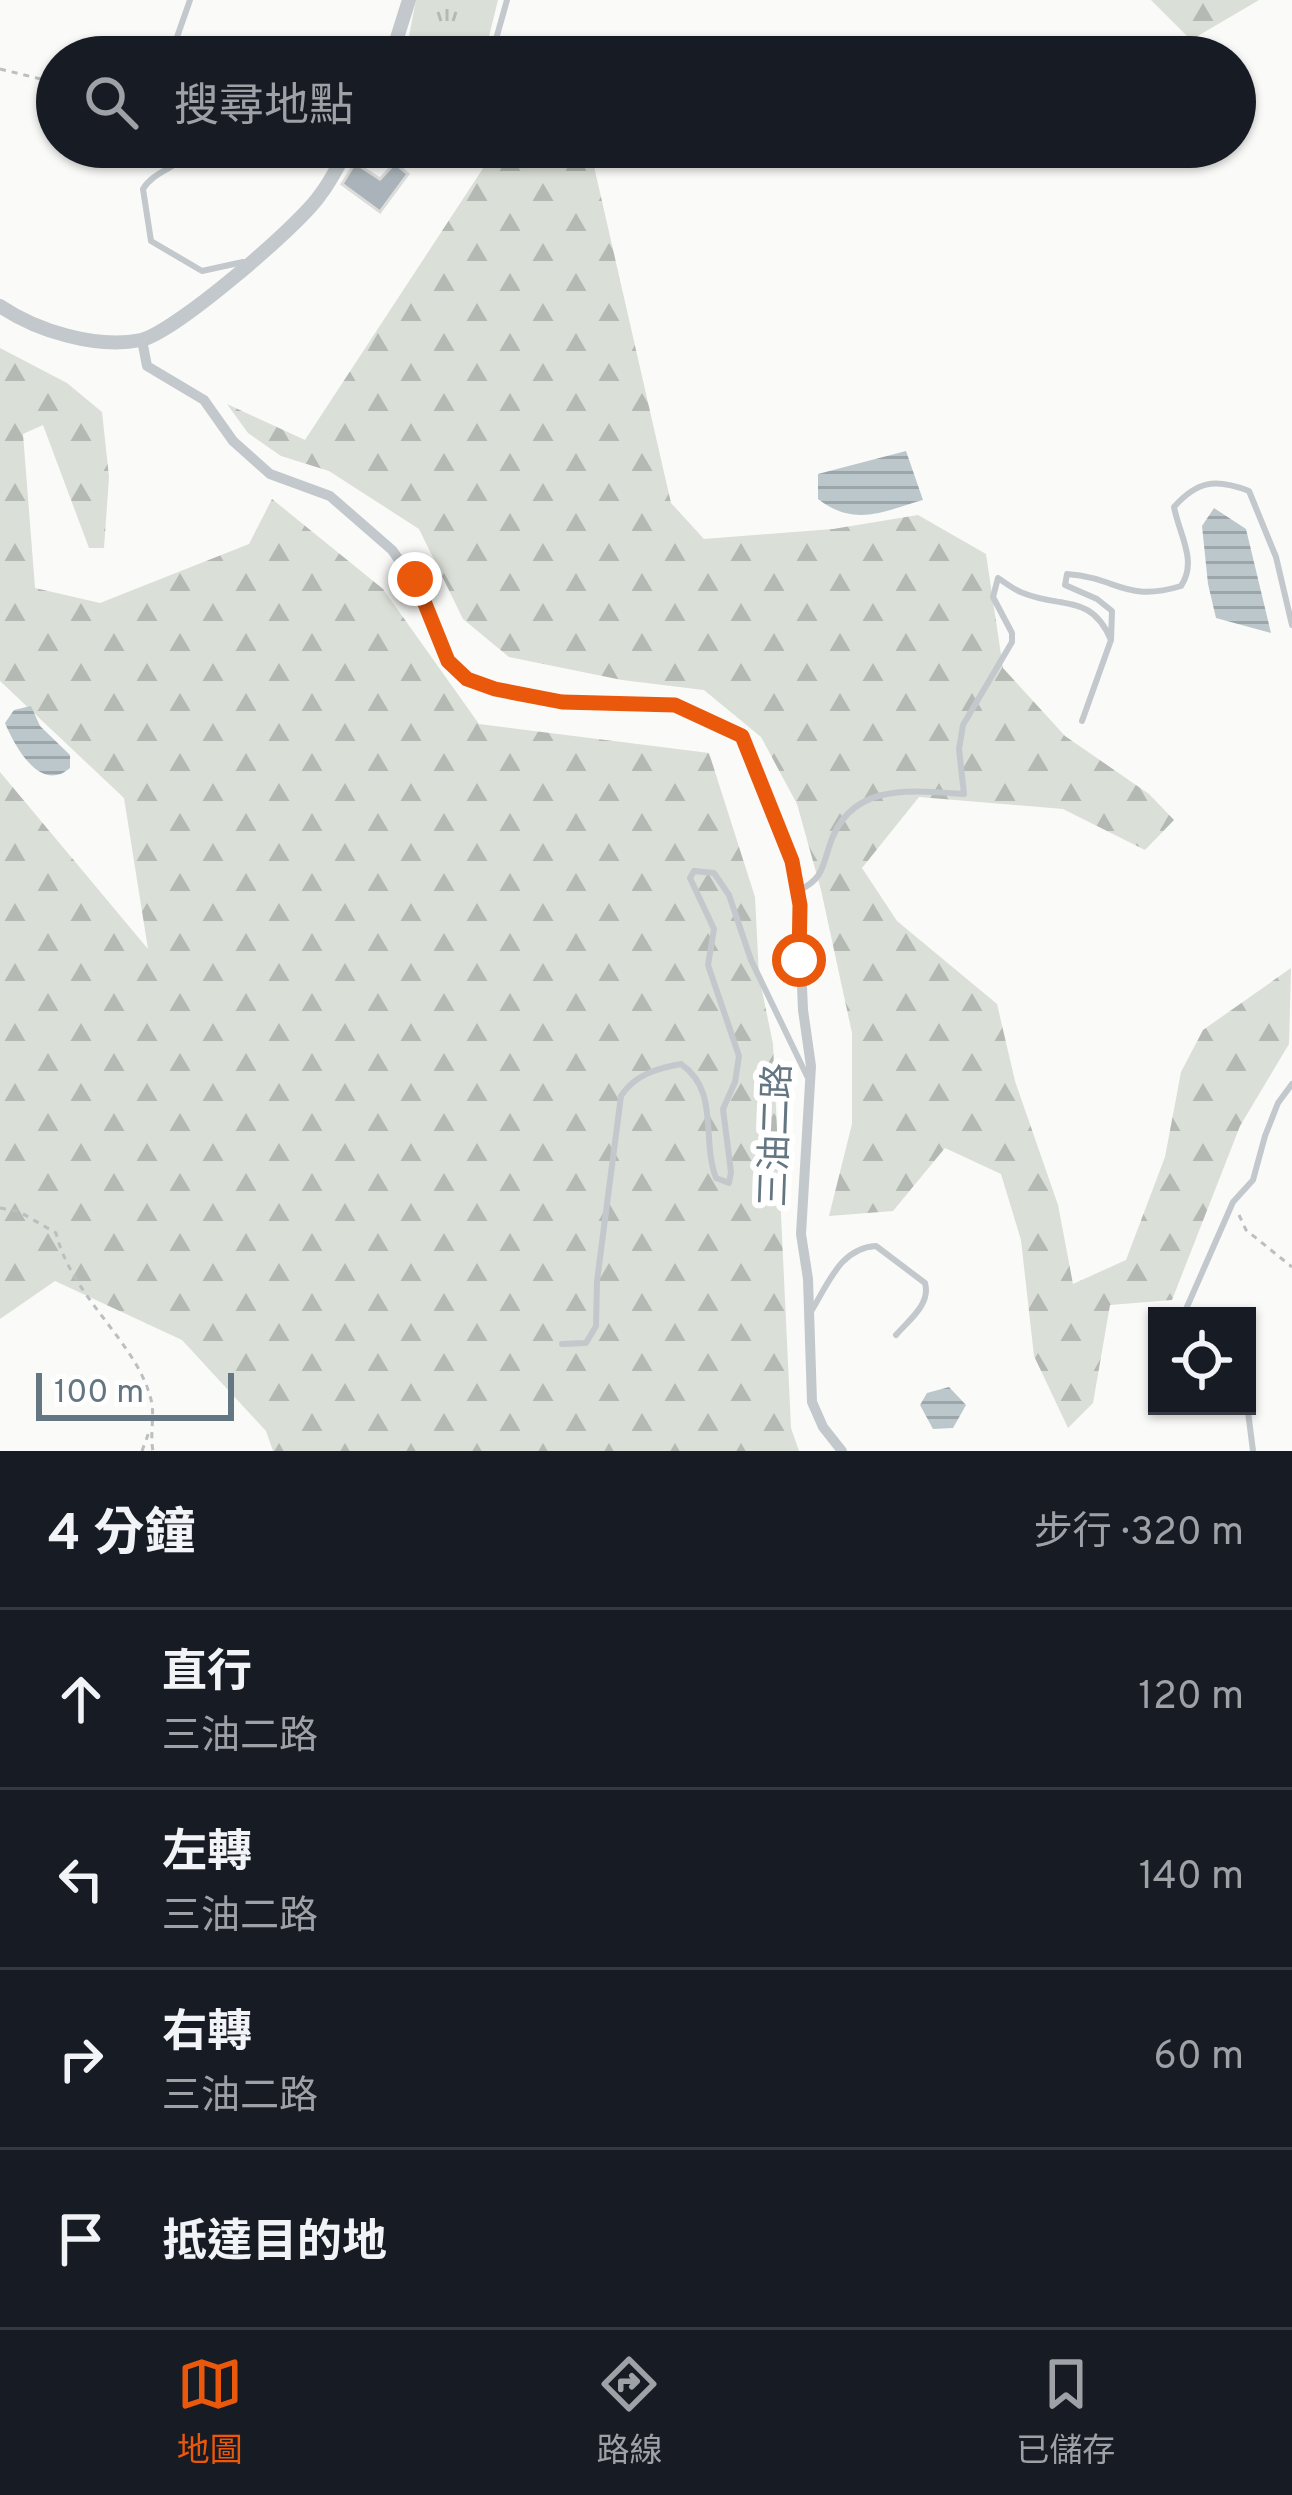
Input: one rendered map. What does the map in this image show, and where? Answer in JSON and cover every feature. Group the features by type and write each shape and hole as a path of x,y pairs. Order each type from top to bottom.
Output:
{"street":[{"path":"398,36 410,0"},
{"path":"0,306 50,330 123,342 142,340 234,279 319,199 336,168"},
{"name":"三油二路","path":"142,340 147,366 204,400 233,441 270,474 330,496 392,550 421,591 448,661 467,679 562,702 675,705 742,736 792,861 798,891 799,960 811,1084 801,1234 810,1312 812,1402 842,1451"}],"lane":[{"path":"177,36 190,0"},
{"path":"497,36 507,0"},
{"path":"168,168 142,189 152,241 202,272 252,259"},
{"path":"1082,721 1111,640 1112,611 1097,598 1065,585 1067,574 1083,575 1136,595 1181,586 1189,574 1187,548 1174,507 1190,488 1226,482 1249,491 1276,557 1292,625"},
{"path":"798,891 817,882 823,872 839,822 870,799 909,790 964,794 959,749 963,725 1012,642 993,597 998,578 1023,594 1089,608 1111,640"},
{"path":"562,1344 586,1343 596,1326 597,1281 621,1096 628,1084 658,1068 681,1064 695,1074 705,1091 710,1164 716,1178 729,1183 723,1108 735,1082 739,1056 708,965 714,929 695,894 690,878 694,871 714,873 729,895 751,960 811,1084"},
{"path":"1187,1307 1233,1202 1253,1180 1278,1103 1292,1084"},
{"path":"810,1312 846,1256 876,1246 926,1283 928,1290 927,1298 896,1335"},
{"path":"1248,1415 1253,1451"}],"path":[{"path":"0,69 36,78"},
{"path":"1233,1202 1246,1230 1292,1267"},
{"path":"0,1208 18,1211 56,1234 62,1257 89,1304 131,1358 152,1406 153,1451"},
{"path":"142,1451 150,1431"}],"green space":[{"path":"416,0 498,0 489,36 409,36"},
{"path":"1151,0 1259,0 1198,36 1187,36"},
{"path":"483,168 594,168 671,503 704,539 833,529 918,515 986,554 1003,668 1065,736 1149,794 1174,820 1145,850 1063,809 919,797 862,868 897,921 997,1004 1015,1081 1058,1205 1073,1284 1126,1260 1165,1157 1181,1072 1203,1030 1291,968 1289,1044 1240,1126 1172,1300 1110,1305 1093,1403 1068,1428 1034,1356 1021,1240 1001,1174 945,1148 893,1211 829,1216 852,1124 852,1033 797,804 761,737 704,690 622,680 509,657 463,619 419,529 329,471 281,456 248,433 227,404 305,440"},
{"path":"0,348 67,383 102,412 109,477 104,548 89,548 43,425 23,434 35,588 100,603 249,544 272,499 383,589 479,724 709,753 755,897 759,976 773,1044 791,1428 799,1451 273,1451 266,1431 182,1340 55,1281 0,1319 0,772 148,949 124,798 0,681"}],"shaded area":[{"path":"906,451 923,500 856,515 818,499 818,474"},
{"path":"1214,508 1246,529 1271,633 1216,618 1202,526"},
{"path":"31,706 40,726 70,755 70,768 59,774 49,775 31,765 5,723 14,710"},
{"path":"949,1387 966,1405 953,1428 933,1429 920,1405 927,1393"}],"building":[{"path":"352,168 363,168 380,179 390,168 408,174 380,212 342,184"}],"route":[{"path":"415,579 448,661 467,679 562,702 675,705 742,736 792,861 800,905 799,960"}]}
